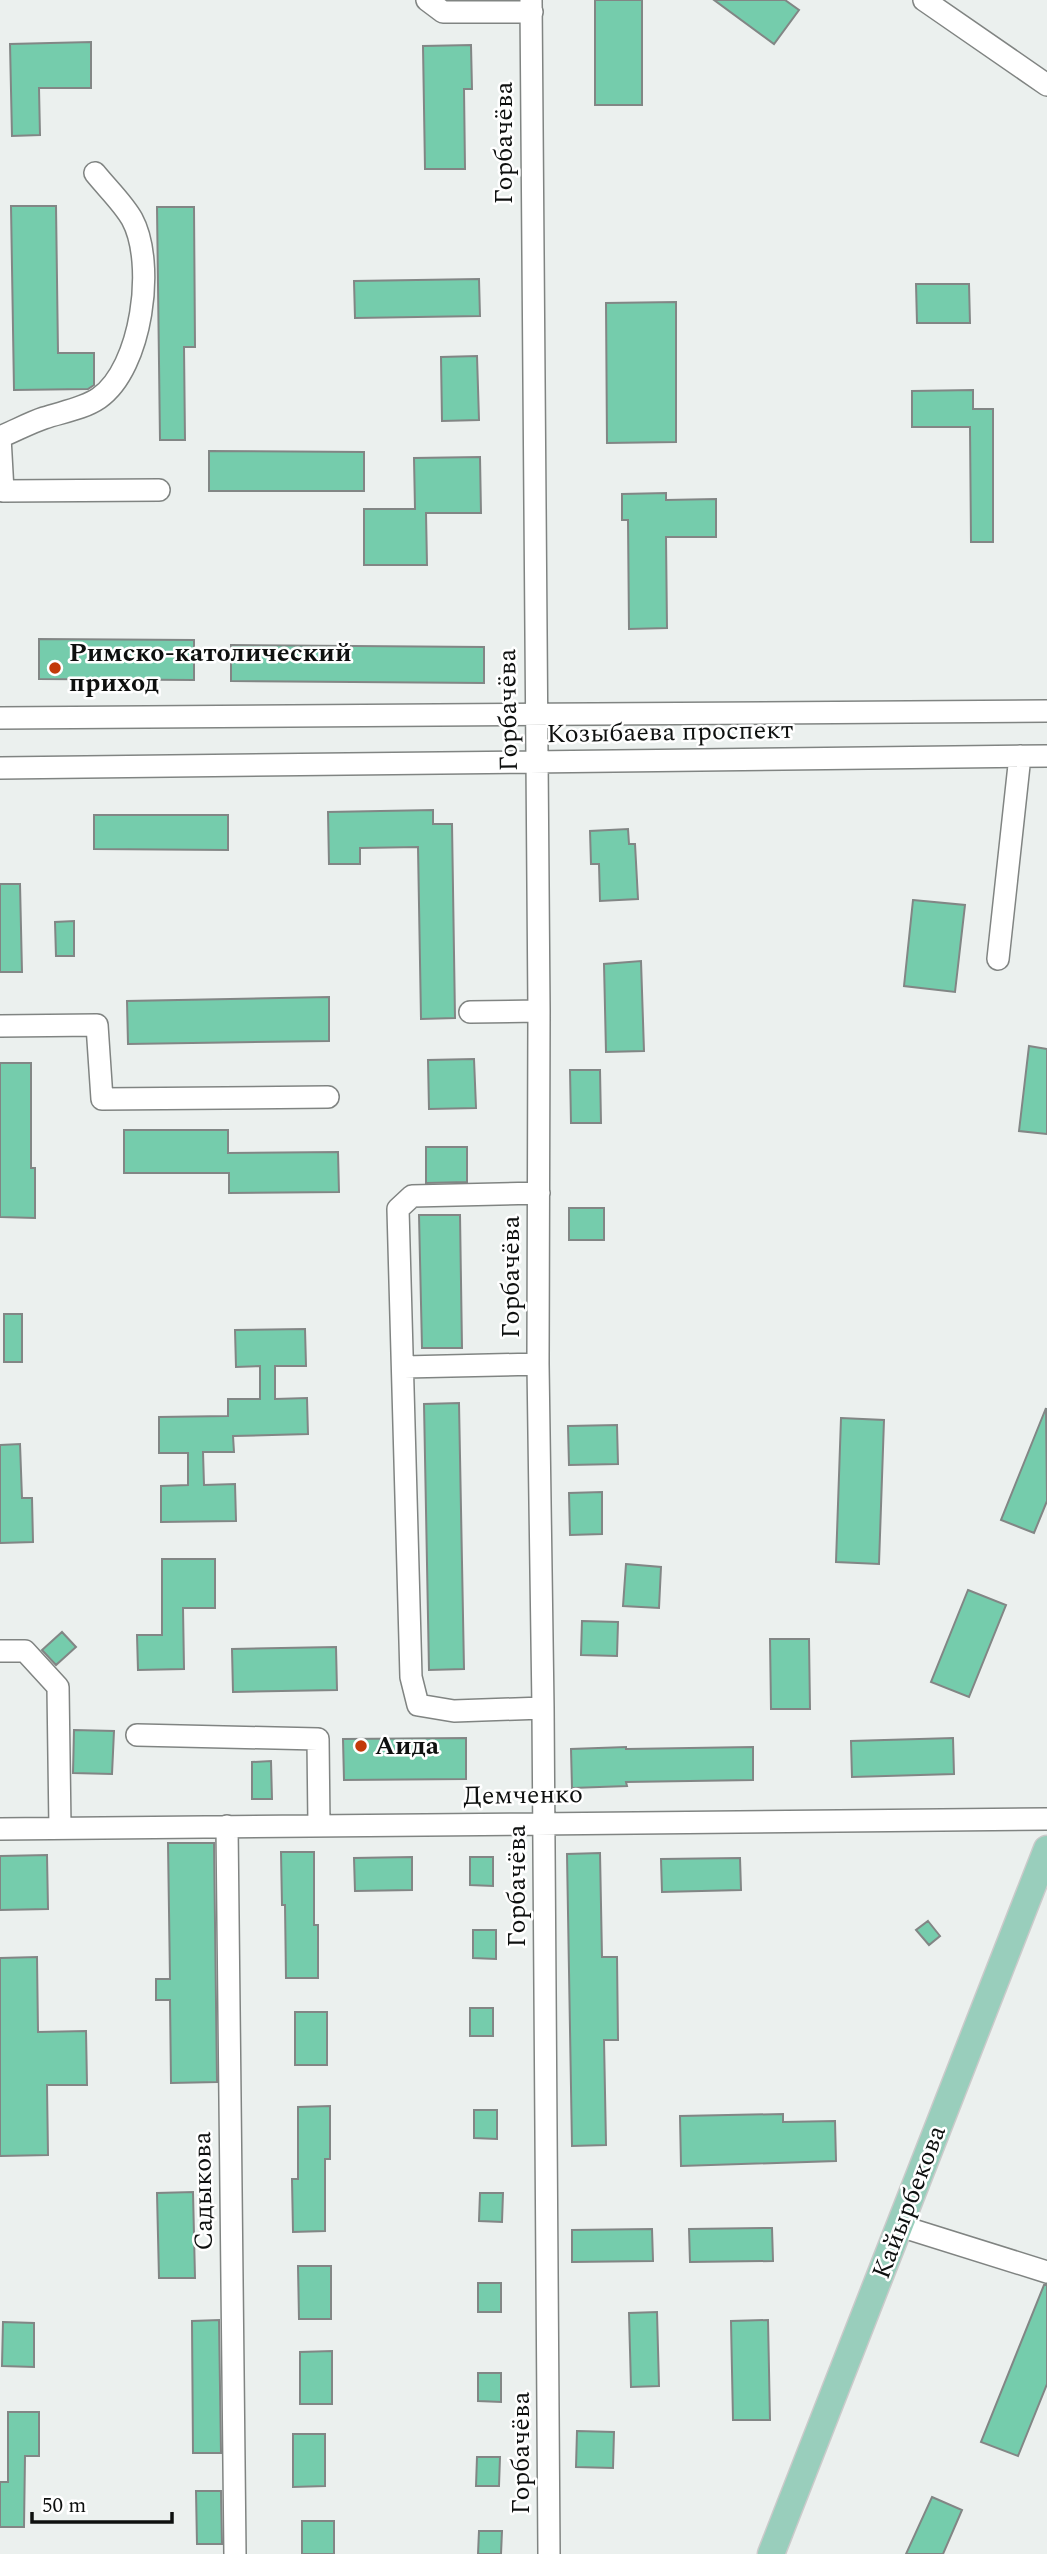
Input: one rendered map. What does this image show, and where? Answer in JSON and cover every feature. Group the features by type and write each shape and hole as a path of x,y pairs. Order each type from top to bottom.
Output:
{"main road":[{"name":"Кайырбекова","path":"771,2554 1047,1849"}],"street":[{"path":"427,0 443,12 532,6"},
{"path":"924,0 1047,85"},
{"name":"Горбачёва","path":"532,6 539,1011 538,1364 550,2554"},
{"path":"96,173 132,220 141,249 142,301 139,329 129,358 114,383 100,397 85,406 41,419 0,437 3,491 159,490"},
{"name":"Козыбаева проспект","path":"0,718 1047,712"},
{"path":"999,959 1020,756"},
{"name":"Козыбаева проспект","path":"0,768 1047,757"},
{"path":"470,1012 539,1011"},
{"path":"0,1027 97,1025 102,1099 328,1097"},
{"path":"539,1193 412,1196 398,1209 411,1677 418,1705 454,1711 543,1708"},
{"path":"404,1367 538,1364"},
{"path":"0,1651 25,1651 58,1687 60,1828"},
{"path":"136,1735 318,1739 319,1825"},
{"name":"Демченко","path":"0,1829 1047,1819"},
{"name":"Садыкова","path":"228,1826 235,2554"},
{"path":"900,2226 1047,2272"}],"building":[{"path":"595,0 642,0 642,105 595,105"},
{"path":"714,0 785,0 799,10 774,44"},
{"path":"91,42 91,88 39,88 40,135 12,136 10,44"},
{"path":"471,45 472,89 464,89 465,169 425,169 423,46"},
{"path":"11,206 56,206 58,353 94,353 94,385 88,389 14,390"},
{"path":"157,207 194,207 195,347 184,347 185,440 160,440"},
{"path":"479,279 480,316 355,318 354,281"},
{"path":"916,284 969,284 970,323 917,323"},
{"path":"676,302 676,442 607,443 606,303"},
{"path":"477,356 479,420 442,421 441,357"},
{"path":"973,390 973,409 993,409 993,542 971,542 970,427 912,427 912,391"},
{"path":"209,451 364,452 364,491 209,491"},
{"path":"480,457 481,513 426,513 427,565 364,565 364,509 415,509 414,458"},
{"path":"666,493 666,500 716,499 716,537 666,537 667,628 629,629 628,520 622,520 622,494"},
{"path":"39,639 194,640 194,680 39,679"},
{"path":"231,645 484,647 484,683 231,681"},
{"path":"433,810 433,824 452,824 455,1018 421,1019 418,847 360,848 360,864 329,864 328,812"},
{"path":"94,815 228,815 228,850 94,849"},
{"path":"628,829 629,844 635,844 638,899 600,901 599,864 591,864 590,831"},
{"path":"0,884 20,884 22,972 0,972"},
{"path":"913,900 965,905 955,992 904,986"},
{"path":"74,921 74,956 56,956 55,922"},
{"path":"641,961 644,1051 606,1052 604,964"},
{"path":"329,997 329,1041 128,1044 127,1001"},
{"path":"1029,1046 1047,1049 1047,1134 1019,1131"},
{"path":"474,1059 476,1108 429,1109 428,1060"},
{"path":"0,1063 31,1063 31,1168 35,1168 35,1218 0,1217"},
{"path":"570,1070 600,1070 601,1123 571,1123"},
{"path":"124,1130 228,1130 228,1153 338,1152 339,1192 229,1193 229,1173 124,1173"},
{"path":"426,1147 467,1147 467,1182 426,1183"},
{"path":"569,1208 604,1208 604,1240 569,1240"},
{"path":"419,1215 460,1215 462,1348 422,1348"},
{"path":"4,1314 22,1314 22,1362 4,1362"},
{"path":"305,1329 306,1366 275,1366 275,1399 307,1398 308,1434 233,1436 234,1452 203,1452 204,1485 235,1484 236,1521 161,1522 161,1486 188,1485 188,1453 159,1453 159,1417 228,1416 228,1399 260,1399 260,1366 236,1367 235,1330"},
{"path":"459,1403 464,1669 429,1670 424,1404"},
{"path":"1046,1408 1047,1501 1034,1533 1001,1520"},
{"path":"841,1418 884,1420 879,1564 836,1562"},
{"path":"617,1425 618,1464 569,1465 568,1426"},
{"path":"20,1444 22,1498 32,1498 33,1542 0,1543 0,1445"},
{"path":"602,1492 602,1534 570,1535 569,1493"},
{"path":"162,1559 215,1559 215,1608 183,1608 184,1669 138,1670 137,1635 162,1635"},
{"path":"626,1564 661,1567 659,1608 623,1606"},
{"path":"968,1590 1006,1605 969,1697 931,1682"},
{"path":"582,1621 618,1622 617,1656 581,1655"},
{"path":"62,1632 76,1647 56,1665 42,1650"},
{"path":"770,1639 809,1639 810,1709 771,1709"},
{"path":"336,1647 337,1690 233,1692 232,1649"},
{"path":"74,1730 114,1731 112,1774 73,1773"},
{"path":"466,1738 466,1779 344,1780 343,1739"},
{"path":"953,1738 954,1774 852,1777 851,1741"},
{"path":"753,1747 753,1780 626,1782 627,1786 572,1788 571,1749"},
{"path":"271,1761 272,1799 252,1799 252,1762"},
{"path":"168,1843 214,1843 217,2082 171,2083 170,2000 156,2000 156,1979 170,1979"},
{"path":"281,1852 314,1852 314,1925 318,1925 318,1978 286,1978"},
{"path":"600,1853 602,1957 617,1957 618,2040 604,2040 606,2145 572,2146 567,1854"},
{"path":"47,1855 48,1909 0,1910 0,1856"},
{"path":"412,1857 412,1890 355,1891 354,1858"},
{"path":"470,1857 493,1857 493,1886 470,1885"},
{"path":"740,1858 741,1890 662,1892 661,1859"},
{"path":"928,1921 940,1936 929,1945 916,1930"},
{"path":"473,1930 496,1930 496,1959 473,1958"},
{"path":"37,1957 38,2032 86,2031 87,2085 47,2085 48,2155 0,2156 0,1958"},
{"path":"470,2008 493,2008 493,2036 470,2036"},
{"path":"295,2012 327,2012 327,2065 295,2065"},
{"path":"330,2106 330,2159 325,2159 325,2231 293,2232 292,2179 298,2179 298,2107"},
{"path":"474,2110 497,2110 497,2139 474,2138"},
{"path":"783,2114 783,2122 835,2121 836,2161 681,2166 680,2116"},
{"path":"193,2192 195,2278 159,2278 157,2193"},
{"path":"480,2193 503,2193 502,2222 479,2221"},
{"path":"772,2228 773,2261 690,2262 689,2229"},
{"path":"652,2229 653,2261 572,2262 572,2230"},
{"path":"298,2266 331,2266 331,2319 299,2319"},
{"path":"478,2283 501,2283 501,2312 478,2312"},
{"path":"1044,2285 1047,2285 1047,2384 1018,2456 981,2442"},
{"path":"657,2312 659,2386 631,2387 629,2313"},
{"path":"219,2320 221,2453 193,2453 192,2321"},
{"path":"768,2320 770,2420 733,2420 731,2321"},
{"path":"3,2322 34,2323 34,2367 2,2366"},
{"path":"332,2351 332,2404 300,2404 300,2352"},
{"path":"478,2373 501,2373 501,2402 478,2401"},
{"path":"8,2412 39,2412 39,2456 25,2456 24,2527 0,2527 0,2482 8,2482"},
{"path":"577,2431 614,2432 613,2468 576,2467"},
{"path":"293,2434 325,2434 325,2486 293,2487"},
{"path":"477,2457 500,2457 499,2486 476,2486"},
{"path":"196,2491 221,2491 222,2544 197,2544"},
{"path":"932,2497 962,2510 943,2554 906,2554"},
{"path":"302,2521 334,2521 334,2554 302,2554"},
{"path":"479,2531 502,2531 501,2554 478,2554"}],"place":[{"name":"Римско-католический приход","path":"55,668"},
{"name":"Аида","path":"361,1746"}]}
